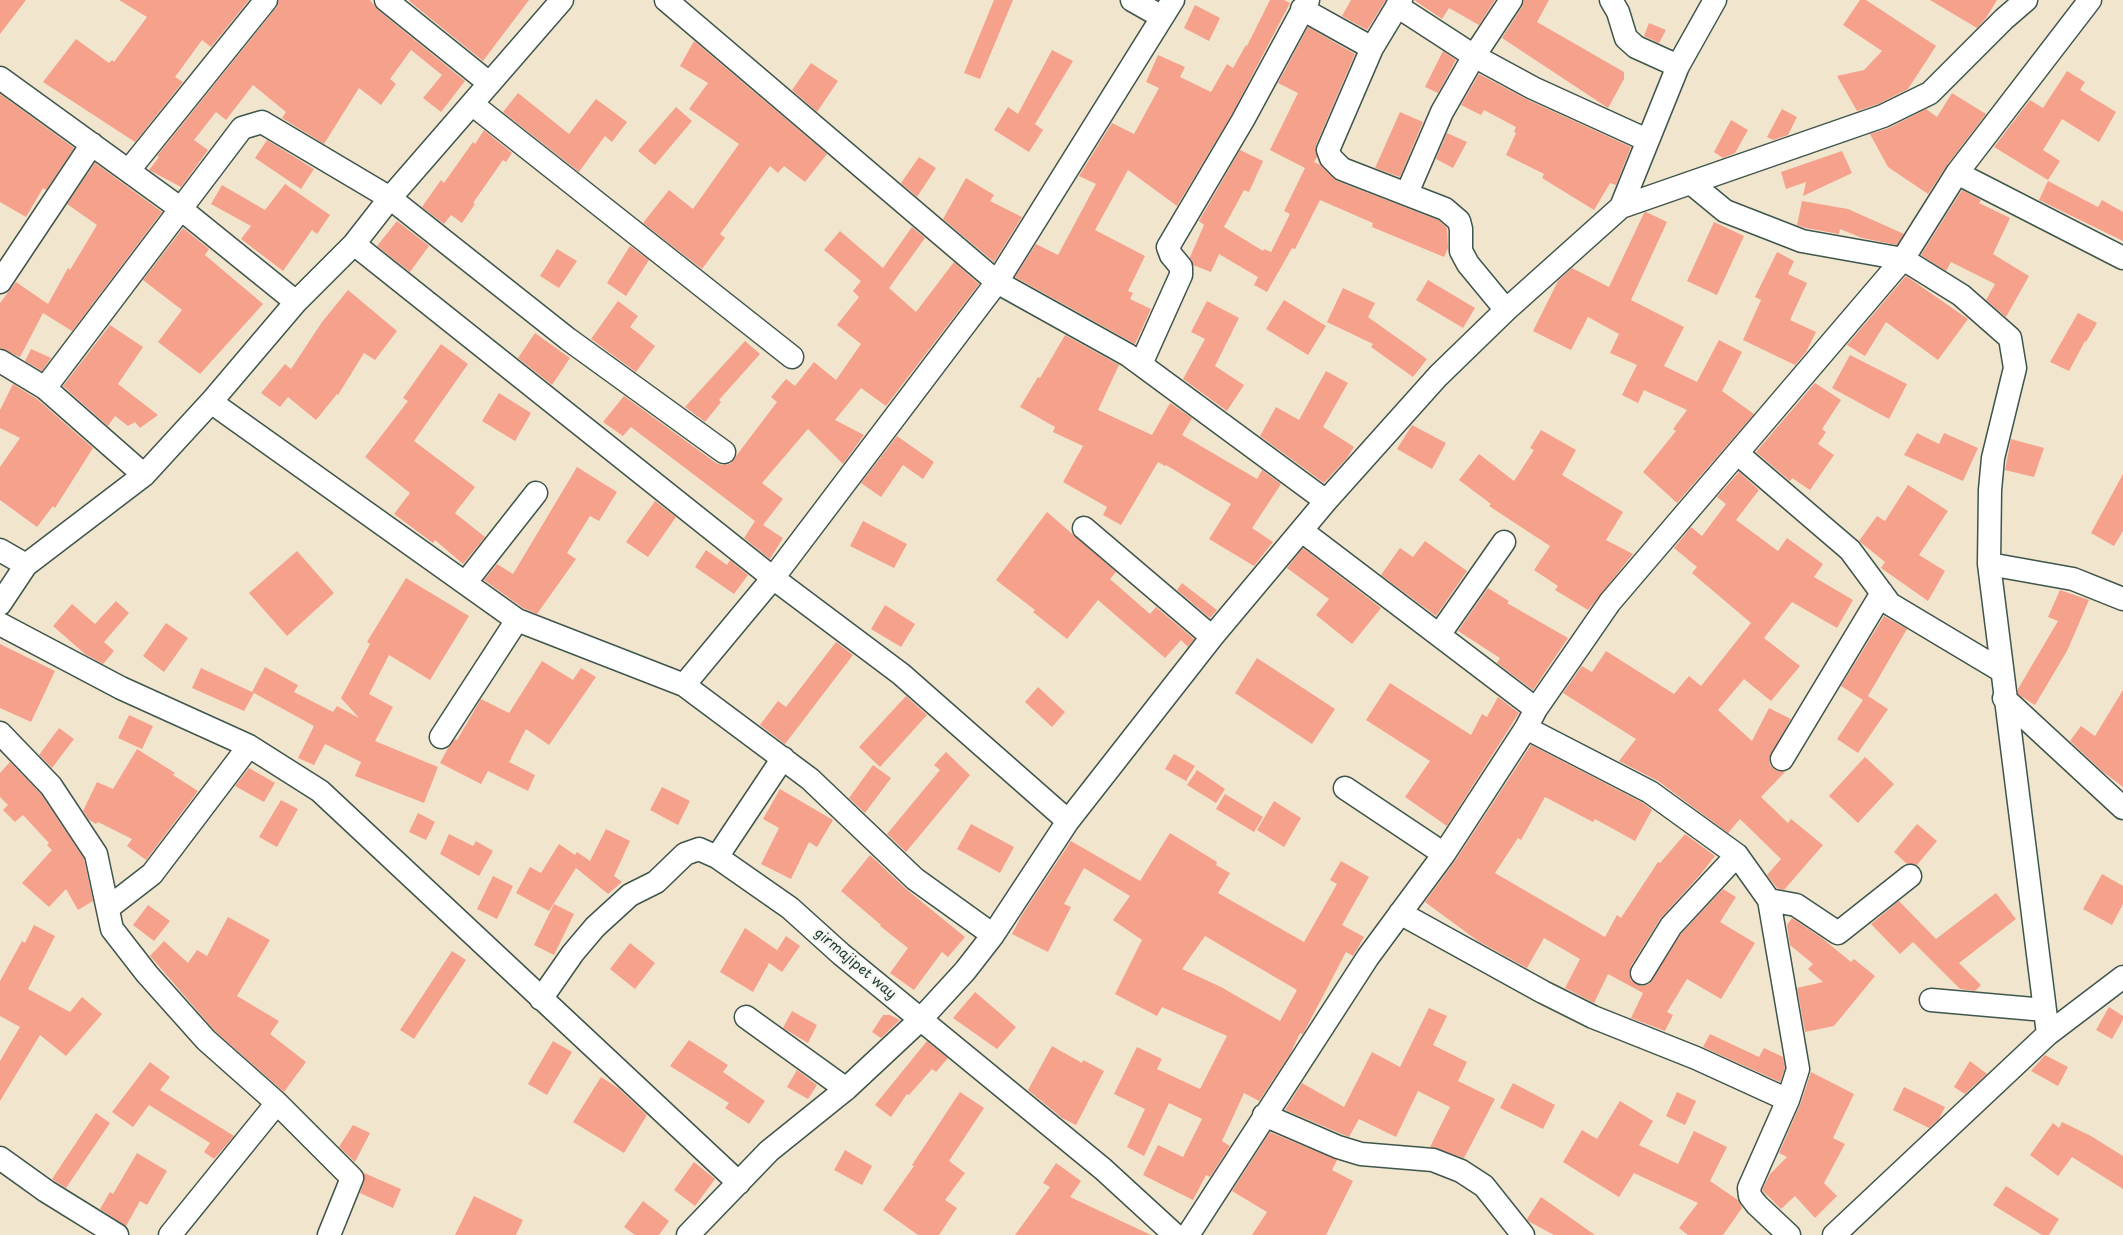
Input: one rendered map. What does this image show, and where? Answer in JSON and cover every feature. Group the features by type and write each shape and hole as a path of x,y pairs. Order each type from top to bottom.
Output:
{"street":[{"path":"129,170 266,0"},
{"path":"386,0 489,83"},
{"path":"0,604 26,565 144,475 211,402 296,302 354,244 390,198 562,0"},
{"path":"666,0 997,282 1128,355 1326,501"},
{"path":"684,685 773,578 997,282 1168,9 1132,0"},
{"path":"1407,193 1442,112 1474,56 1511,0"},
{"path":"1611,0 1618,12 1626,38 1636,47 1678,66"},
{"path":"1621,207 1678,66 1715,0"},
{"path":"688,1235 769,1151 846,1089 921,1019 965,971 992,935 1068,821 1212,637 1326,501 1438,376 1506,310 1621,207 1883,116 1930,93 2004,19 2026,0"},
{"path":"1188,1235 1368,956 1444,854 1531,719 1610,602 1903,258 1957,173 2090,0"},
{"path":"1506,310 1468,264 1461,251 1461,228 1459,221 1445,209 1342,169 1331,158 1328,150 1372,48 1399,3 1474,56 1533,88 1647,140"},
{"path":"1141,364 1181,274 1181,267 1170,255 1168,247 1242,120 1305,5 1372,48"},
{"path":"1,80 181,209 296,302"},
{"path":"472,104 792,357"},
{"path":"45,388 242,128 262,122 390,198 568,339 724,452"},
{"path":"0,282 92,144"},
{"path":"1957,173 2123,258"},
{"path":"1691,183 1725,211 1802,241 1903,258 1961,295 2010,338 2015,368 1993,458 1990,490 1989,564 2004,698 2048,1034"},
{"path":"354,244 773,578 901,674 1068,821"},
{"path":"0,361 45,388 144,475"},
{"path":"211,402 517,620 684,685 810,779 915,879 992,935"},
{"path":"1738,454 1850,550 1890,604 2002,672"},
{"path":"466,582 536,493"},
{"path":"1084,528 1212,637"},
{"path":"1302,531 1439,635 1531,719 1650,792 1737,855 1770,900 1798,1069 1788,1100 1749,1188 1750,1196 1757,1205 1789,1235"},
{"path":"1439,635 1504,542"},
{"path":"0,550 26,565"},
{"path":"1989,564 2073,579 2123,599"},
{"path":"1782,759 1882,593"},
{"path":"441,737 517,620"},
{"path":"0,624 121,688 249,746 320,790 739,1183"},
{"path":"2004,698 2123,808"},
{"path":"0,733 51,786 96,854 112,929 147,974 206,1040 277,1104 352,1178 329,1235"},
{"path":"108,908 152,874 249,746"},
{"path":"717,857 783,758"},
{"path":"1345,788 1444,854"},
{"name":"girmajipet way","path":"541,999 573,953 595,927 630,895 656,882 685,854 699,849 717,857 790,908 841,954 1103,1169 1175,1235"},
{"path":"1642,973 1671,926 1737,855"},
{"path":"1770,900 1796,905 1838,933 1910,876"},
{"path":"1400,913 1594,1017 1696,1058 1788,1100"},
{"path":"1834,1235 2048,1034 2123,977"},
{"path":"1931,1000 2045,1010"},
{"path":"746,1017 846,1089"},
{"path":"170,1235 277,1104"},
{"path":"1264,1115 1338,1147 1361,1154 1433,1160 1461,1171 1484,1186 1523,1235"},
{"path":"0,1158 46,1191 117,1235"}],"building":[{"path":"0,0 26,0 0,34"},
{"path":"119,0 249,0 211,47 202,40 175,77 183,82 135,142 43,82 76,39 109,63 112,60 114,62 147,17"},
{"path":"279,0 370,0 378,10 465,81 441,112 423,98 442,75 411,50 390,79 396,84 381,105 359,88 324,144 282,118 286,112 253,85 226,120 216,112 194,140 208,150 181,187 149,170 159,157 157,156 276,8"},
{"path":"410,0 529,0 483,61"},
{"path":"994,0 1013,0 980,79 964,73"},
{"path":"1270,0 1284,0 1290,3 1232,114 1177,206 1128,170 1095,230 1145,256 1128,291 1133,293 1130,299 1151,309 1135,344 1015,277 1036,244 1058,255 1096,184 1079,176 1112,123 1134,134 1159,88 1146,82 1158,55 1185,67 1180,77 1211,92 1227,64 1233,68 1247,46"},
{"path":"1351,0 1386,0 1367,30 1342,16"},
{"path":"1414,0 1495,0 1479,25 1449,8 1442,19"},
{"path":"1524,0 1549,0 1537,22 1624,72 1624,79 1608,108 1502,38 1522,7"},
{"path":"1860,0 1866,0 1936,46 1908,89 1878,104 1857,111 1837,76 1864,70 1882,51 1843,25"},
{"path":"1930,0 1997,0 1986,18 1977,28"},
{"path":"1195,5 1220,18 1209,41 1184,28"},
{"path":"1649,23 1666,30 1659,43 1644,36"},
{"path":"1308,27 1355,54 1316,145 1317,157 1314,162 1319,164 1337,181 1438,220 1447,228 1448,248 1444,257 1372,227 1373,223 1320,200 1295,249 1292,248 1267,292 1254,285 1258,277 1219,254 1211,272 1193,265 1190,257 1204,225 1199,221 1240,150 1263,161 1249,192 1244,190 1224,227 1263,251 1264,249 1271,252 1290,214 1284,211 1305,168 1270,150 1298,93 1278,83"},
{"path":"694,41 827,154 805,182 784,166 778,173 770,166 720,234 725,238 702,269 643,223 669,190 693,209 739,144 689,109 708,83 680,66"},
{"path":"1052,50 1073,61 1035,124 1043,130 1029,152 994,130 1008,107 1018,114"},
{"path":"1443,51 1456,60 1438,93 1425,87"},
{"path":"811,63 838,81 817,112 792,90"},
{"path":"2067,71 2085,82 2080,90 2116,112 2099,142 2062,119 2043,150 2060,161 2048,180 1994,147 2030,100 2043,108"},
{"path":"1479,74 1528,100 1631,147 1616,185 1610,183 1594,210 1542,178 1544,174 1506,155 1516,133 1514,132 1516,127 1484,110 1481,115 1461,105"},
{"path":"518,93 569,134 596,99 627,122 612,142 605,136 579,172 503,112"},
{"path":"1952,93 1986,114 1947,165 1928,194 1888,167 1870,134 1889,128 1926,109 1937,117"},
{"path":"0,94 74,148 46,190 43,188 26,217 0,202"},
{"path":"676,107 692,121 655,165 638,151"},
{"path":"1782,109 1797,117 1788,135 1773,140 1767,137"},
{"path":"1400,112 1423,122 1400,177 1375,168"},
{"path":"1731,120 1748,130 1735,153 1723,158 1714,152"},
{"path":"484,130 512,153 506,162 503,160 473,203 475,204 462,223 451,215 444,224 422,207 441,180 444,183 473,142 475,144"},
{"path":"1447,133 1467,142 1453,168 1436,159"},
{"path":"267,140 314,169 301,189 255,158"},
{"path":"1842,151 1852,173 1803,196 1806,182 1786,189 1781,172"},
{"path":"919,157 936,168 917,197 901,183"},
{"path":"95,163 162,212 72,331 43,313 20,357 0,348 0,303 16,282 48,304 68,268 70,270 97,225 67,204"},
{"path":"966,178 994,195 990,201 1022,217 994,262 943,219"},
{"path":"2048,181 2098,207 2102,200 2123,212 2123,241 2039,200"},
{"path":"285,184 330,215 317,234 312,230 283,271 241,239 251,226 211,204 222,185 265,210"},
{"path":"1962,190 1981,200 1979,203 2010,218 1993,254 2029,276 2006,317 1986,300 1995,284 1951,262 1946,271 1921,255"},
{"path":"1802,201 1848,209 1904,234 1897,245 1862,238 1840,229 1839,234 1806,228 1797,225"},
{"path":"1646,212 1667,222 1631,300 1684,327 1664,366 1697,382 1719,340 1742,352 1722,391 1754,414 1677,503 1643,472 1676,431 1673,429 1687,410 1644,390 1638,403 1622,395 1637,365 1610,353 1619,334 1588,317 1571,350 1533,331 1558,281 1572,268 1609,287"},
{"path":"397,221 429,246 410,272 377,246"},
{"path":"1714,222 1744,236 1717,295 1687,281"},
{"path":"912,227 925,238 889,288 916,312 954,262 979,284 886,406 861,388 835,420 864,435 843,464 808,429 762,483 783,499 763,525 783,538 770,559 744,538 755,521 631,427 623,436 603,422 624,396 716,463 730,464 777,402 771,397 786,379 795,386 814,362 836,380 861,344 837,325 859,297 853,291 861,281 824,250 840,231 883,268"},
{"path":"183,228 209,249 205,255 263,304 200,374 158,342 182,310 143,280"},
{"path":"630,246 649,260 626,296 607,283"},
{"path":"557,249 577,261 559,288 540,276"},
{"path":"1777,252 1794,261 1788,274 1807,283 1790,320 1816,332 1806,352 1795,365 1743,340 1761,300 1755,297"},
{"path":"1906,276 1968,319 1938,360 1886,322 1865,356 1847,345"},
{"path":"1428,280 1475,308 1463,328 1416,300"},
{"path":"1343,288 1375,303 1368,317 1427,359 1413,377 1371,347 1373,344 1327,322"},
{"path":"348,290 397,331 375,360 364,353 338,395 316,420 288,397 280,407 261,393 285,364 291,369 322,322"},
{"path":"1284,300 1326,326 1308,355 1266,329"},
{"path":"618,301 638,316 630,327 655,346 636,372 591,339"},
{"path":"1207,301 1239,318 1215,366 1244,385 1227,411 1183,379 1205,339 1191,332"},
{"path":"2078,313 2097,323 2069,371 2050,362"},
{"path":"110,325 143,347 118,384 158,415 140,428 135,422 128,426 115,416 108,426 63,386"},
{"path":"535,333 570,358 552,385 518,358"},
{"path":"1065,335 1119,365 1098,410 1152,435 1170,403 1192,418 1182,435 1257,479 1262,470 1281,484 1252,528 1273,542 1254,566 1209,539 1231,504 1166,465 1158,462 1121,525 1103,515 1107,507 1063,482 1083,446 1053,432 1055,427 1020,407 1038,377 1040,378"},
{"path":"745,341 760,354 719,400 721,402 705,422 685,407"},
{"path":"441,344 468,364 414,441 475,487 455,513 485,537 463,564 435,540 433,543 394,514 410,493 365,457 408,401 403,398"},
{"path":"31,349 51,358 42,371 25,361"},
{"path":"1850,355 1907,384 1889,419 1832,388"},
{"path":"1326,371 1348,383 1323,427 1354,447 1347,458 1324,483 1260,436 1276,407 1299,420"},
{"path":"1815,383 1841,400 1822,429 1826,432 1818,444 1834,455 1810,490 1792,478 1790,481 1756,452"},
{"path":"13,384 37,399 93,448 55,508 53,506 37,527 0,500 0,467 20,438 0,428 0,410"},
{"path":"499,393 531,413 515,441 482,421"},
{"path":"1412,425 1446,443 1432,469 1397,449"},
{"path":"1541,430 1576,450 1562,475 1623,512 1606,540 1633,554 1588,610 1555,590 1558,586 1534,570 1550,546 1489,506 1491,504 1459,480 1479,454 1514,481 1534,450 1530,448"},
{"path":"1917,433 1939,444 1944,433 1978,448 1963,481 1904,455"},
{"path":"897,436 934,462 923,479 903,465 881,497 861,483"},
{"path":"2011,439 2044,448 2034,477 2005,470"},
{"path":"577,467 617,492 599,521 590,516 567,553 576,559 537,614 523,608 484,580 497,564 513,574"},
{"path":"1739,472 1759,490 1736,520 1778,551 1787,538 1823,564 1814,577 1853,600 1837,628 1792,602 1764,638 1800,666 1771,701 1744,679 1718,710 1752,741 1769,708 1791,719 1769,758 1770,765 1775,770 1785,772 1761,797 1788,823 1791,819 1823,845 1784,890 1777,888 1767,875 1781,859 1740,819 1728,833 1658,781 1619,761 1636,739 1563,693 1582,666 1592,672 1606,651 1674,694 1689,676 1701,686 1751,623 1692,573 1697,567 1674,548 1691,527 1702,536 1726,504 1717,497"},
{"path":"2123,474 2123,531 2114,546 2091,533"},
{"path":"1908,485 1948,511 1919,555 1945,571 1928,601 1881,568 1885,562 1859,541 1877,516 1885,521"},
{"path":"655,501 676,517 648,557 626,542"},
{"path":"1047,512 1116,572 1110,579 1150,614 1156,607 1194,639 1188,647 1181,640 1165,658 1098,600 1067,639 1033,612 1035,610 996,580"},
{"path":"863,521 907,544 894,568 850,546"},
{"path":"1425,541 1467,571 1436,616 1381,575 1400,548 1413,557"},
{"path":"1303,548 1381,608 1352,644 1316,615 1329,599 1287,568"},
{"path":"706,550 727,565 730,560 748,575 734,594 695,567"},
{"path":"297,551 334,593 287,636 249,593"},
{"path":"406,578 469,616 430,680 389,655 369,694 393,707 375,741 438,767 424,803 355,776 361,762 325,744 314,765 298,758 314,726 254,693 244,711 192,688 201,668 252,692 265,667 298,685 294,692 333,712 337,706 359,718 341,698 370,644 367,642"},
{"path":"1182,583 1217,610 1210,618 1177,590"},
{"path":"1488,588 1509,601 1507,603 1568,638 1533,690 1497,663 1500,658 1458,631"},
{"path":"2060,590 2089,600 2067,651 2035,705 2018,694 2018,689 2058,621 2048,617"},
{"path":"116,601 129,613 104,642 114,651 103,664 85,654 53,626 72,604 95,624"},
{"path":"885,605 915,624 901,647 871,629"},
{"path":"1884,616 1907,629 1868,696 1888,709 1858,753 1837,739 1863,700 1841,686"},
{"path":"166,623 188,638 164,672 143,656"},
{"path":"836,642 853,655 785,744 760,725 778,701 786,707"},
{"path":"0,644 55,671 31,722 0,708"},
{"path":"1257,658 1335,709 1312,744 1235,693"},
{"path":"542,661 573,680 581,668 596,677 549,745 526,729 509,762 535,775 528,791 488,771 481,784 440,763 448,748 455,739 457,740 481,699 509,713"},
{"path":"1390,683 1471,735 1482,714 1487,717 1498,697 1519,713 1447,826 1405,797 1430,761 1366,720"},
{"path":"1038,687 1065,712 1052,727 1025,702"},
{"path":"2123,690 2123,787 2102,771 2070,741 2081,726 2095,736"},
{"path":"906,696 927,715 880,767 859,747"},
{"path":"129,715 153,726 142,749 118,738"},
{"path":"59,728 74,739 52,768 39,755"},
{"path":"1531,745 1643,803 1652,810 1635,841 1595,819 1593,822 1545,797 1521,840 1518,838 1495,873 1605,937 1617,915 1621,918 1658,862 1660,863 1685,834 1715,856 1660,919 1631,966 1629,973 1631,980 1636,984 1642,986 1649,984 1681,934 1723,889 1736,897 1720,922 1755,943 1721,999 1687,979 1667,1012 1673,1015 1665,1031 1631,1018 1643,993 1608,974 1594,1003 1565,988 1580,959 1544,938 1527,968 1478,941 1425,902 1455,861"},
{"path":"137,749 175,773 173,775 198,791 146,860 127,846 132,839 98,822 96,824 89,820 83,811 97,782 113,789"},
{"path":"946,752 970,775 906,852 887,834 940,770 934,765"},
{"path":"1174,754 1195,766 1186,781 1165,769"},
{"path":"1865,757 1894,784 1858,823 1829,796"},
{"path":"10,762 41,794 84,859 93,901 78,910 66,889 49,907 22,883 52,850 47,845 49,843 23,815 15,822 3,810 8,805 0,797 0,773"},
{"path":"873,765 891,778 865,813 849,798"},
{"path":"249,768 275,783 264,802 235,786"},
{"path":"1197,770 1225,789 1216,803 1187,785"},
{"path":"662,787 690,801 678,825 650,810"},
{"path":"780,789 833,820 817,847 809,842 791,879 761,864 779,828 763,819"},
{"path":"1225,794 1263,817 1254,832 1216,809"},
{"path":"281,800 298,809 277,847 259,837"},
{"path":"1274,801 1301,818 1284,847 1257,830"},
{"path":"418,813 435,822 426,840 409,832"},
{"path":"971,824 1014,847 1000,873 957,849"},
{"path":"1917,824 1937,841 1917,865 1907,864 1894,852"},
{"path":"606,829 630,841 614,876 622,882 608,894 576,868 549,911 516,893 530,867 541,873 559,844 575,855 577,852 590,861"},
{"path":"1170,833 1217,862 1216,865 1230,873 1218,893 1304,942 1337,884 1330,880 1341,861 1369,877 1342,925 1364,937 1353,956 1346,952 1303,1034 1300,1033 1290,1054 1259,1101 1244,1093 1222,1141 1230,1146 1210,1177 1206,1175 1193,1200 1143,1175 1158,1145 1183,1157 1202,1119 1169,1103 1144,1156 1127,1147 1145,1109 1114,1094 1137,1047 1162,1059 1157,1069 1200,1089 1227,1036 1162,1007 1157,1016 1115,994 1142,940 1113,920 1130,896 1084,868 1064,904 1071,907 1048,952 1012,934 1022,915 1071,841 1140,881","holes":["1205,936 1297,990 1280,1021 1221,987 1182,969"]},
{"path":"449,834 473,846 476,841 493,851 479,876 440,854"},
{"path":"870,855 906,889 965,937 948,957 942,952 914,990 890,973 908,948 841,891"},
{"path":"2102,874 2123,886 2123,904 2112,925 2083,909"},
{"path":"493,876 513,886 497,919 477,909"},
{"path":"1996,893 2016,919 1959,963 1981,985 1975,991 1960,989 1913,942 1900,954 1871,924 1899,901 1936,939"},
{"path":"554,904 574,914 554,955 534,945"},
{"path":"148,905 170,921 154,941 133,925"},
{"path":"228,917 270,940 237,996 279,1021 270,1034 306,1062 284,1092 215,1031 150,956 164,941 188,963 197,950 207,956"},
{"path":"1792,918 1823,939 1851,962 1854,959 1875,976 1834,1026 1805,1032 1797,988 1823,982 1808,969 1813,964 1790,945 1787,925"},
{"path":"34,925 55,936 28,989 70,1012 82,997 102,1014 66,1056 40,1035 0,1101 0,1061 20,1027 0,1016 0,981 22,941 25,943"},
{"path":"745,928 777,950 776,952 786,936 800,946 782,972 769,963 753,992 720,972"},
{"path":"630,943 655,963 635,989 610,969"},
{"path":"452,951 466,960 414,1039 400,1030"},
{"path":"975,992 1016,1027 997,1049 953,1018"},
{"path":"2109,1007 2123,1016 2123,1020 2112,1039 2096,1030"},
{"path":"1429,1008 1447,1016 1433,1045 1467,1062 1458,1081 1495,1099 1464,1158 1430,1147 1450,1107 1418,1091 1396,1137 1359,1119 1349,1137 1285,1110 1302,1083 1344,1107 1372,1052 1400,1067"},
{"path":"792,1011 817,1025 808,1043 783,1028"},
{"path":"883,1015 890,1015 900,1020 881,1038 872,1032"},
{"path":"1710,1034 1759,1057 1764,1048 1783,1057 1785,1068 1780,1082 1703,1047"},
{"path":"689,1040 728,1065 723,1072 765,1101 749,1124 725,1108 729,1103 670,1066"},
{"path":"553,1041 572,1052 547,1095 528,1084"},
{"path":"927,1041 948,1058 936,1072 932,1069 909,1095 907,1094 891,1117 875,1105"},
{"path":"1052,1046 1082,1063 1083,1060 1104,1071 1076,1125 1062,1118 1028,1090"},
{"path":"2045,1055 2068,1067 2058,1086 2031,1071"},
{"path":"1970,1061 1987,1074 1965,1094 1954,1087"},
{"path":"150,1062 170,1077 160,1090 234,1136 214,1159 204,1152 210,1143 149,1105 133,1127 112,1112"},
{"path":"797,1070 817,1085 808,1099 787,1087"},
{"path":"1811,1072 1854,1094 1833,1138 1845,1144 1824,1183 1837,1196 1815,1218 1795,1196 1781,1209 1762,1190 1770,1174 1787,1157 1779,1153 1800,1105"},
{"path":"601,1077 618,1088 647,1115 624,1153 573,1122"},
{"path":"1513,1083 1555,1105 1543,1129 1500,1108"},
{"path":"1904,1087 1945,1107 1939,1119 1929,1128 1893,1110"},
{"path":"960,1092 984,1108 949,1161 965,1173 945,1200 957,1208 939,1235 918,1235 883,1210 914,1166 912,1165"},
{"path":"1677,1092 1696,1101 1685,1125 1666,1116"},
{"path":"1620,1101 1653,1121 1639,1145 1678,1164 1694,1131 1727,1147 1710,1181 1738,1200 1742,1208 1723,1235 1688,1235 1679,1228 1698,1203 1634,1173 1619,1197 1563,1162 1582,1130 1597,1139"},
{"path":"96,1113 110,1123 66,1188 52,1179"},
{"path":"2062,1122 2091,1136 2123,1156 2123,1189 2072,1157 2058,1176 2030,1155 2053,1123 2059,1128"},
{"path":"353,1125 370,1133 355,1162 339,1147"},
{"path":"1270,1132 1337,1160 1332,1170 1353,1181 1326,1235 1252,1235 1267,1212 1232,1191"},
{"path":"845,1150 872,1166 862,1185 834,1170"},
{"path":"137,1153 167,1171 147,1205 140,1201 126,1226 100,1209 110,1192 113,1194"},
{"path":"694,1162 715,1179 695,1206 674,1190"},
{"path":"1056,1163 1081,1181 1070,1197 1151,1235 1015,1235 1050,1187 1043,1183"},
{"path":"364,1173 401,1189 393,1208 360,1193 364,1182"},
{"path":"2006,1186 2059,1219 2049,1235 2042,1235 1993,1205"},
{"path":"474,1196 523,1220 516,1235 455,1235"},
{"path":"1541,1197 1595,1235 1554,1235 1528,1221 1527,1219"},
{"path":"643,1201 669,1221 659,1235 635,1235 624,1227"}]}
